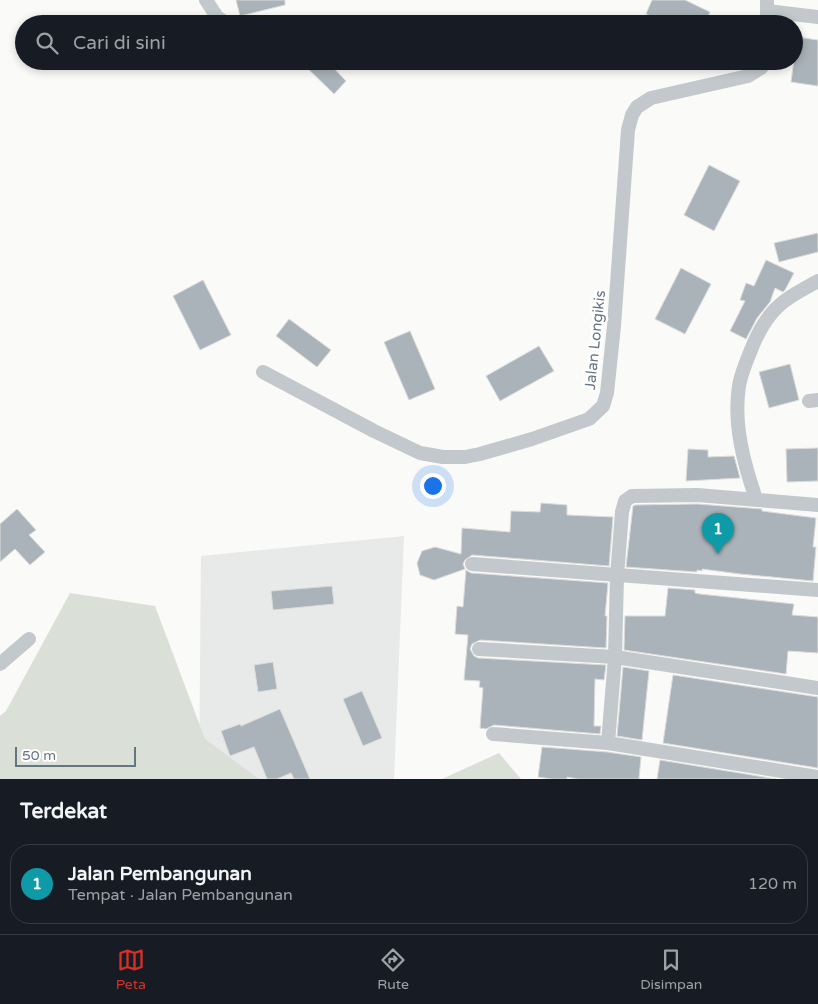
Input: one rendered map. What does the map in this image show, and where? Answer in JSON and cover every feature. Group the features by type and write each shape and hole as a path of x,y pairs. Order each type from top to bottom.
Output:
{"street":[{"path":"206,0 216,15"},
{"path":"767,12 798,15"},
{"path":"803,16 818,17"},
{"name":"Jalan Longikis","path":"263,372 374,431 420,453 465,457 480,454 532,439 589,419 603,406 607,394 628,130 632,115 638,107 652,98 748,76 758,70"},
{"path":"756,499 742,448 738,419 739,387 743,370 758,334 772,313 795,294 818,281"},
{"path":"608,743 615,657 617,576 622,512 625,501 632,496 698,495 818,504"},
{"path":"472,564 818,590"},
{"path":"2,659 29,639"},
{"path":"479,649 615,657 818,688"},
{"path":"493,734 608,743 818,777"}],"shaded area":[{"path":"404,536 394,779 199,779 201,556"},
{"path":"70,593 155,606 205,739 259,779 0,779 0,716 6,711"},
{"path":"499,753 521,779 442,779"}],"building":[{"path":"236,0 285,0 285,5 240,15"},
{"path":"652,0 685,0 710,12 709,15 646,14"},
{"path":"803,38 818,40 818,86 791,82 793,70 803,70"},
{"path":"309,70 336,70 346,81 334,94"},
{"path":"709,165 740,181 714,231 684,215"},
{"path":"818,233 818,252 779,262 774,243"},
{"path":"766,260 794,273 783,292 775,288 770,302 757,318 746,339 730,331 745,301 740,300 746,283 754,286"},
{"path":"681,268 711,284 685,334 655,319"},
{"path":"203,280 231,335 200,350 173,296"},
{"path":"289,319 331,350 317,367 276,336"},
{"path":"410,331 435,389 409,400 384,342"},
{"path":"539,346 554,371 500,401 486,376"},
{"path":"790,364 799,400 769,408 759,372"},
{"path":"818,448 818,481 787,482 786,449"},
{"path":"688,449 708,450 708,457 734,456 740,478 686,481"},
{"path":"541,503 567,505 567,515 613,517 609,566 472,555 463,564 465,569 434,580 420,575 417,563 422,551 435,547 461,554 462,528 510,532 511,511 540,512"},
{"path":"697,504 762,509 762,511 816,518 813,547 816,547 813,581 702,569 702,571 697,570 697,572 626,567 633,506"},
{"path":"17,509 36,530 29,535 45,552 30,565 15,549 0,562 0,524"},
{"path":"466,570 471,573 608,583 605,616 607,616 606,648 480,640 472,644 470,649 474,656 478,658 606,665 604,680 595,679 594,726 601,726 600,734 494,725 486,729 480,728 483,688 479,687 480,681 464,680 468,635 455,634 457,606 463,607"},
{"path":"332,586 334,604 273,610 271,591"},
{"path":"668,588 695,590 695,593 700,594 794,604 792,615 818,617 818,653 788,651 786,674 624,650 625,616 665,616"},
{"path":"273,662 277,689 258,692 254,665"},
{"path":"623,667 649,671 642,740 617,736"},
{"path":"673,675 818,697 818,768 663,743"},
{"path":"362,691 382,738 363,746 343,699"},
{"path":"280,709 310,779 294,779 291,773 277,779 267,779 254,747 230,756 221,731 240,724 241,726"},
{"path":"542,747 607,752 641,757 639,779 578,779 567,777 567,779 552,779 538,777"},
{"path":"660,760 776,779 657,779"}],"place":[{"name":"Jalan Pembangunan","path":"718,554"}]}
